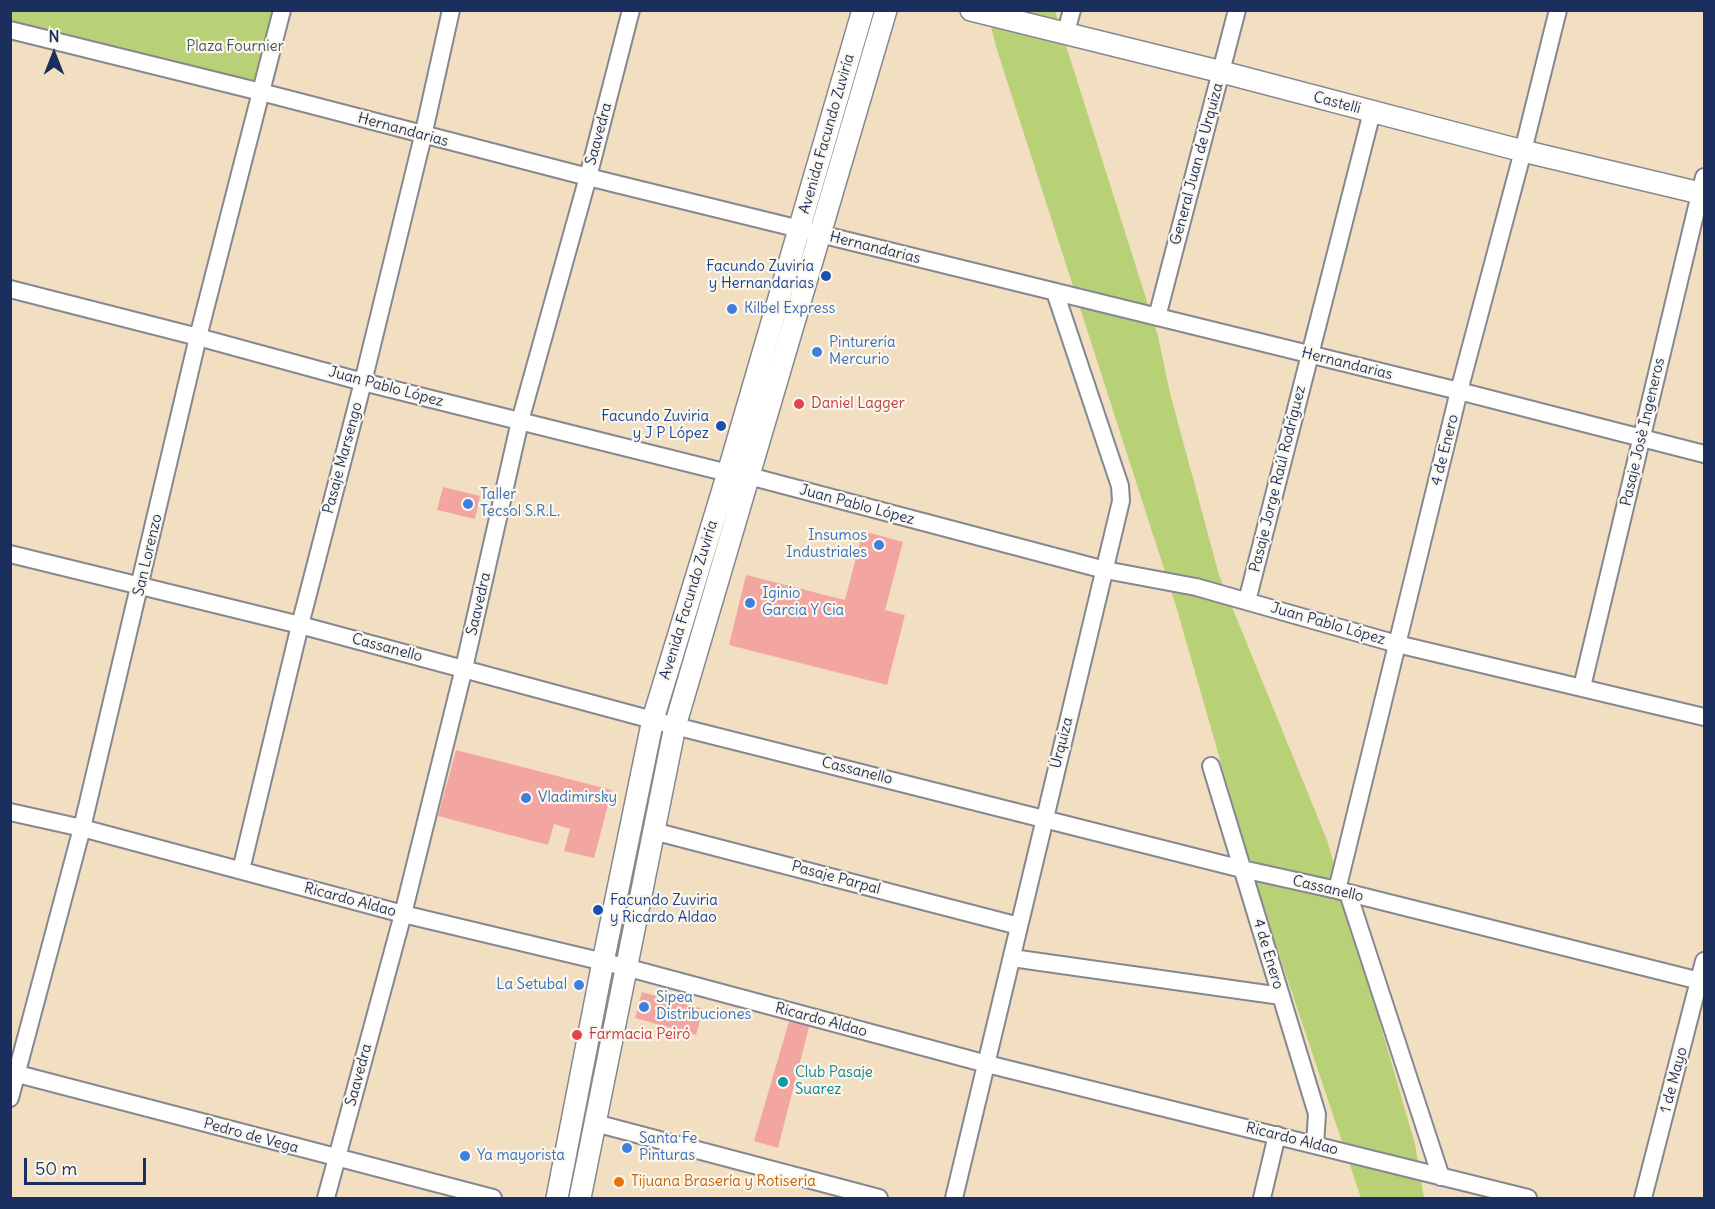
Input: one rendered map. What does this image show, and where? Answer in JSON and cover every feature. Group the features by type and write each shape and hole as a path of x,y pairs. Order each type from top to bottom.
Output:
{"main road":[{"name":"Avenida Facundo Zuviría","path":"580,1198 675,726 739,475 809,232 863,10"},
{"name":"Avenida Facundo Zuviría","path":"809,232 886,10"},
{"name":"Castelli","path":"971,10 1222,72 1523,151 1703,188"},
{"name":"Avenida Facundo Zuviría","path":"557,1198 653,719 739,475"}],"street":[{"name":"San Lorenzo","path":"10,1098 13,1073 82,828 198,337 282,10"},
{"name":"Pasaje Marsengo","path":"241,870 300,625 363,382 451,10"},
{"name":"Saavedra","path":"326,1198 403,914 464,668 520,421 632,10"},
{"path":"1065,35 1072,10"},
{"name":"General Juan de Urquiza","path":"1157,317 1237,10"},
{"name":"4 de Enero","path":"1342,892 1397,644 1459,391 1558,10"},
{"name":"Hernandarias","path":"10,30 261,92 423,136 1459,391 1704,454"},
{"name":"Pasaje Jorge Raúl Rodríguez","path":"1247,601 1372,112"},
{"name":"Pasaje Josè Ingeneros","path":"1582,687 1703,188"},
{"name":"Juan Pablo López","path":"10,289 363,382 739,475 1105,570 1190,586 1397,644 1704,717"},
{"name":"Urquiza","path":"954,1198 1121,501 1120,486 1055,292"},
{"name":"Cassanello","path":"10,554 300,625 675,726 1242,869 1702,981"},
{"name":"4 de Enero","path":"1211,766 1317,1114 1315,1144"},
{"name":"Ricardo Aldao","path":"10,812 82,828 403,914 625,967 987,1064 1528,1198"},
{"name":"Pasaje Parpal","path":"653,831 1019,926"},
{"path":"1342,892 1441,1177"},
{"path":"1012,958 1281,996"},
{"name":"1 de Mayo","path":"1643,1198 1702,981 1704,961"},
{"name":"Pedro de Vega","path":"13,1073 493,1198"},
{"path":"595,1123 879,1198"},
{"path":"1262,1198 1277,1135"}],"green space":[{"name":"Plaza Fournier","path":"11,11 282,11 261,92 11,30"},
{"path":"987,11 1055,11 1158,336 1170,393 1219,575 1327,840 1415,1144 1424,1198 1361,1198 1258,892 1176,606 997,50"}],"building":[{"path":"443,487 480,496 475,519 437,510"},
{"path":"863,531 903,542 885,610 905,615 887,685 729,645 746,575 845,600"},
{"path":"456,750 612,790 594,858 564,851 570,829 554,824 548,845 438,816"},
{"path":"642,992 703,1009 696,1035 635,1018"},
{"name":"Club Pasaje Suarez","path":"790,1018 810,1023 778,1148 754,1141"}],"place":[{"name":"Facundo Zuviría y Hernandarias","path":"826,276"},
{"name":"Kilbel Express","path":"732,309"},
{"name":"Pinturería Mercurio","path":"817,352"},
{"name":"Daniel Lagger","path":"799,404"},
{"name":"Facundo Zuviria y J P López","path":"721,426"},
{"name":"Taller Tecsol S.R.L.","path":"468,504"},
{"name":"Insumos Industriales","path":"879,545"},
{"name":"Iginio Garcia Y Cia","path":"750,603"},
{"name":"Vladimirsky","path":"526,798"},
{"name":"Facundo Zuviria y Ricardo Aldao","path":"598,910"},
{"name":"La Setubal","path":"579,985"},
{"name":"Sipea Distribuciones","path":"644,1007"},
{"name":"Farmacia Peiró","path":"577,1035"},
{"name":"Club Pasaje Suarez","path":"783,1082"},
{"name":"Santa Fe Pinturas","path":"627,1148"},
{"name":"Ya mayorista","path":"465,1156"},
{"name":"Tijuana Brasería y Rotisería","path":"619,1182"}]}
